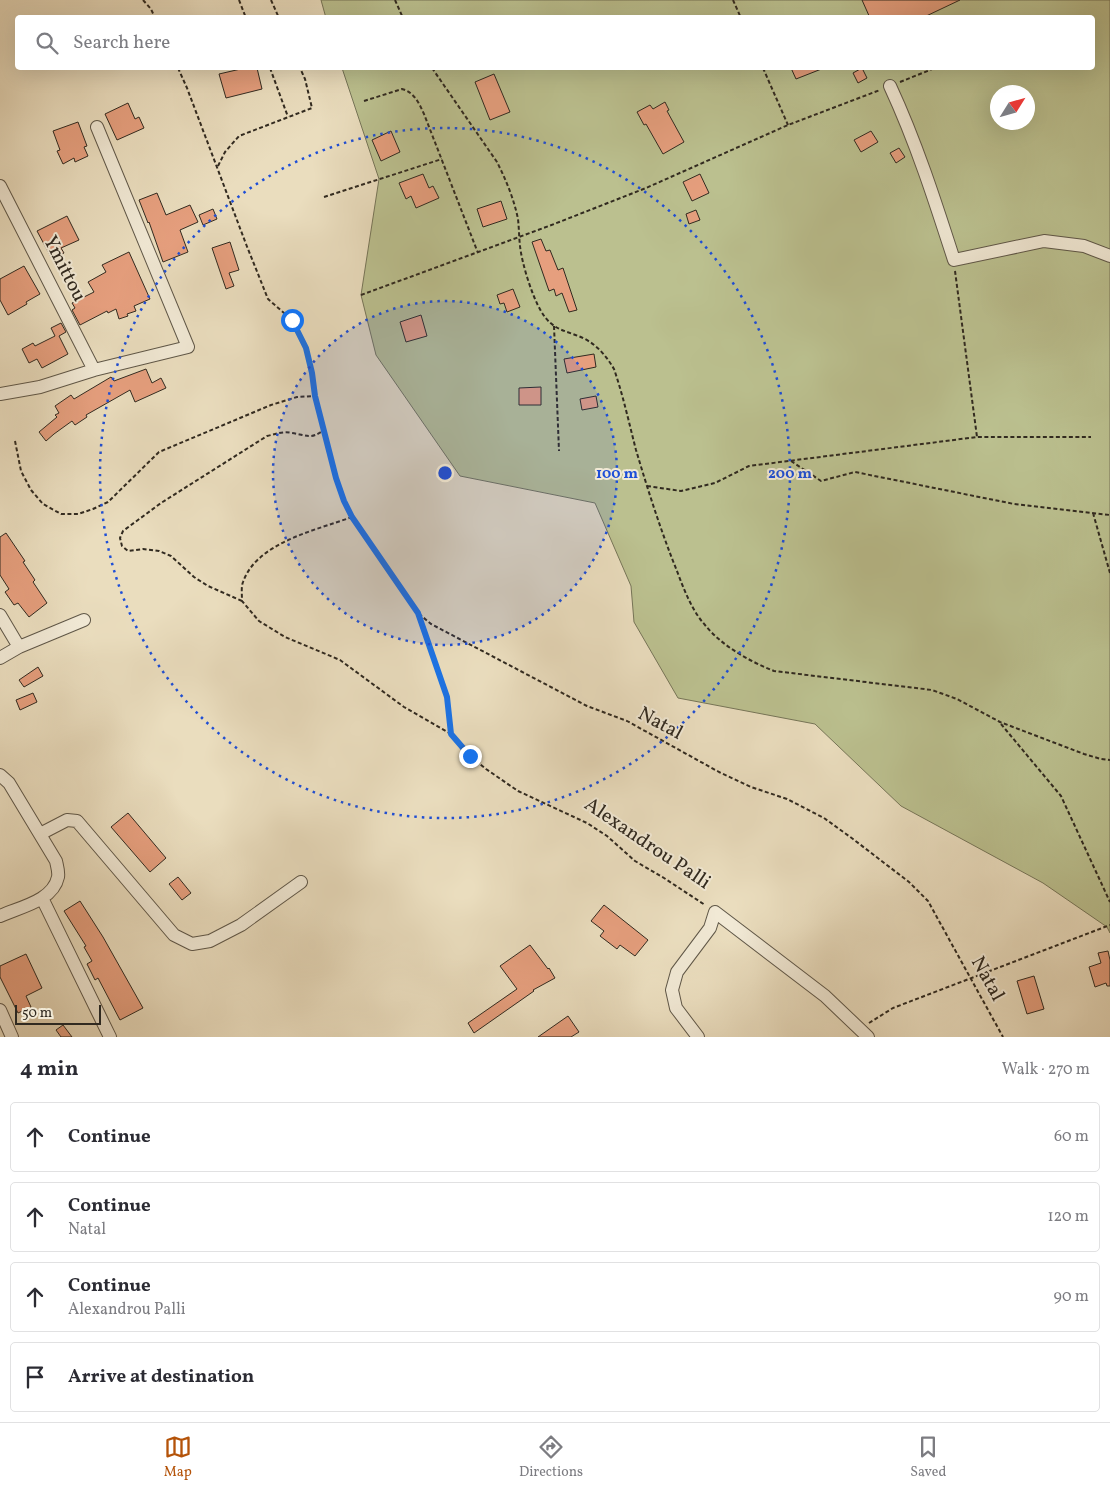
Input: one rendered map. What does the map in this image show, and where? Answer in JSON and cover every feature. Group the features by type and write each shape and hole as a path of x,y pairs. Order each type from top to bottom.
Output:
{"street":[{"path":"890,86 930,184 954,260 1044,241 1084,246 1110,256"},
{"path":"0,394 40,387 94,370 188,347 97,127"},
{"name":"Ymittou","path":"0,186 94,370"},
{"path":"0,615 19,647"},
{"path":"0,658 19,647 84,620"},
{"path":"0,775 9,783 56,861 58,875 53,889 42,898 0,916"},
{"path":"40,834 67,820 77,821 174,935 192,944 210,941 241,924 301,882"},
{"path":"42,898 110,1037"},
{"path":"698,1037 676,1008 672,990 677,972 710,928 715,912"},
{"name":"Alexandrou Palli","path":"715,912 825,996 865,1033"},
{"path":"0,1010 12,1037"}],"path":[{"path":"143,0 154,15"},
{"path":"239,0 245,15"},
{"path":"271,0 278,15"},
{"path":"395,0 402,15"},
{"path":"733,0 740,15"},
{"name":"Natal","path":"179,70 268,299 292,320 306,348 315,396 336,478 344,501 352,517 418,613 431,624 587,706 627,721 719,772 751,787 787,799 824,818 909,882 928,901 1003,1037"},
{"path":"271,70 288,116"},
{"path":"217,167 225,152 239,136 312,108 301,70"},
{"path":"433,70 497,162 505,179 513,199 520,245 532,290 542,312 554,326 562,331 594,344 614,369 662,532 686,594 696,614 705,626 734,650 757,664 774,670 932,690 957,699 1000,722 1084,754 1110,760"},
{"path":"763,70 788,125"},
{"path":"361,295 478,253 646,188 788,125 930,70"},
{"path":"364,101 398,90 407,91 413,95 421,106 478,253"},
{"path":"324,197 442,159"},
{"path":"954,260 976,437"},
{"path":"554,326 559,451"},
{"path":"15,441 21,471 31,490 43,504 61,514 78,514 108,502 159,452 271,405 297,397 315,396"},
{"path":"324,430 316,436 307,437 280,432 267,436 161,503 123,531 120,538 122,546 128,550 159,551 172,556 194,577 208,586 242,601 242,583 252,566 268,550 290,538 352,517"},
{"path":"647,486 681,491 715,483 749,466 976,437 1091,437"},
{"path":"790,461 821,481 855,472 1014,504 1110,515"},
{"path":"1093,513 1110,573"},
{"name":"Alexandrou Palli","path":"242,601 260,620 285,637 340,660 404,707 451,734 470,756 518,792 587,823 607,836 635,861 715,912"},
{"path":"418,613 447,697 451,734"},
{"path":"1000,722 1061,796 1110,902"},
{"path":"865,1033 874,1019 894,1008 1110,925"}],"green space":[{"path":"321,0 1110,0 1110,933 1107,927 1043,883 901,806 815,724 678,698 634,622 631,586 595,503 460,476 376,355 361,295 379,179 343,70 1095,70 1095,15 325,15"}],"building":[{"path":"862,0 960,0 928,15 869,15"},
{"path":"236,70 257,70 262,89 226,98 219,74"},
{"path":"792,70 819,70 796,79"},
{"path":"863,70 867,78 858,83 853,73"},
{"path":"494,74 510,112 490,120 475,82"},
{"path":"665,102 669,110 667,111 684,142 663,154 637,112 650,105 653,109"},
{"path":"128,103 135,119 139,117 144,128 117,140 105,114"},
{"path":"78,122 87,146 84,147 88,156 75,162 74,158 63,164 57,151 60,150 53,131"},
{"path":"391,131 400,152 381,161 372,140"},
{"path":"871,131 878,142 861,152 854,140"},
{"path":"899,148 905,157 896,163 890,153"},
{"path":"423,174 429,188 433,186 439,198 416,208 411,196 406,199 399,183"},
{"path":"700,174 709,193 692,201 683,182"},
{"path":"157,193 166,215 190,205 198,222 180,230 188,252 163,262 139,200"},
{"path":"501,201 507,219 483,227 477,209"},
{"path":"213,209 217,219 203,225 199,215"},
{"path":"696,210 700,220 689,224 686,214"},
{"path":"67,216 79,240 61,248 64,253 52,259 37,231"},
{"path":"541,239 546,251 550,250 558,270 563,268 577,310 569,312 562,293 556,296 554,289 549,291 532,242"},
{"path":"230,242 239,270 229,273 234,286 226,289 212,248"},
{"path":"129,252 150,299 134,306 136,311 127,314 128,316 119,319 116,309 108,313 107,311 80,325 72,310 75,308 72,303 94,292 88,282 106,272 102,265"},
{"path":"24,266 40,294 8,315 0,300 0,279"},
{"path":"513,289 520,307 507,312 504,303 500,304 497,295"},
{"path":"421,315 427,336 406,342 400,322"},
{"path":"61,323 66,332 59,336 68,354 42,368 37,359 29,363 22,349 33,343 35,346 55,336 51,328"},
{"path":"594,354 596,367 567,373 564,359"},
{"path":"146,369 152,383 161,378 166,388 135,402 130,390 86,415 87,417 75,425 72,421 46,441 39,432 57,417 55,415 59,413 55,406 71,395 74,399 111,377 114,381"},
{"path":"541,387 541,405 519,405 519,388"},
{"path":"596,396 598,407 582,410 580,399"},
{"path":"6,533 25,561 23,562 35,580 33,582 47,603 29,617 18,603 14,605 5,592 9,589 0,575 0,537"},
{"path":"38,667 43,676 24,687 19,680"},
{"path":"33,693 37,702 20,710 16,700"},
{"path":"128,813 166,858 150,872 111,827"},
{"path":"178,877 191,893 182,900 169,884"},
{"path":"80,901 103,937 143,1008 120,1020 98,978 95,980 87,964 92,961 84,947 86,946 64,911"},
{"path":"604,905 648,940 635,956 620,945 617,949 600,936 604,931 591,921"},
{"path":"530,945 555,978 533,990 474,1033 468,1023 517,989 500,966"},
{"path":"1108,951 1110,986 1107,986 1106,983 1095,987 1089,967 1101,963 1098,953"},
{"path":"26,954 42,988 26,996 31,1007 18,1013 0,977 0,966"},
{"path":"1034,976 1044,1009 1027,1014 1017,981"},
{"path":"568,1016 579,1032 571,1037 538,1037"},
{"path":"63,1025 72,1037 61,1037 56,1030"}],"route":[{"path":"292,320 306,348 315,396 336,478 344,501 352,517 418,613 447,697 451,734 470,756"}]}
